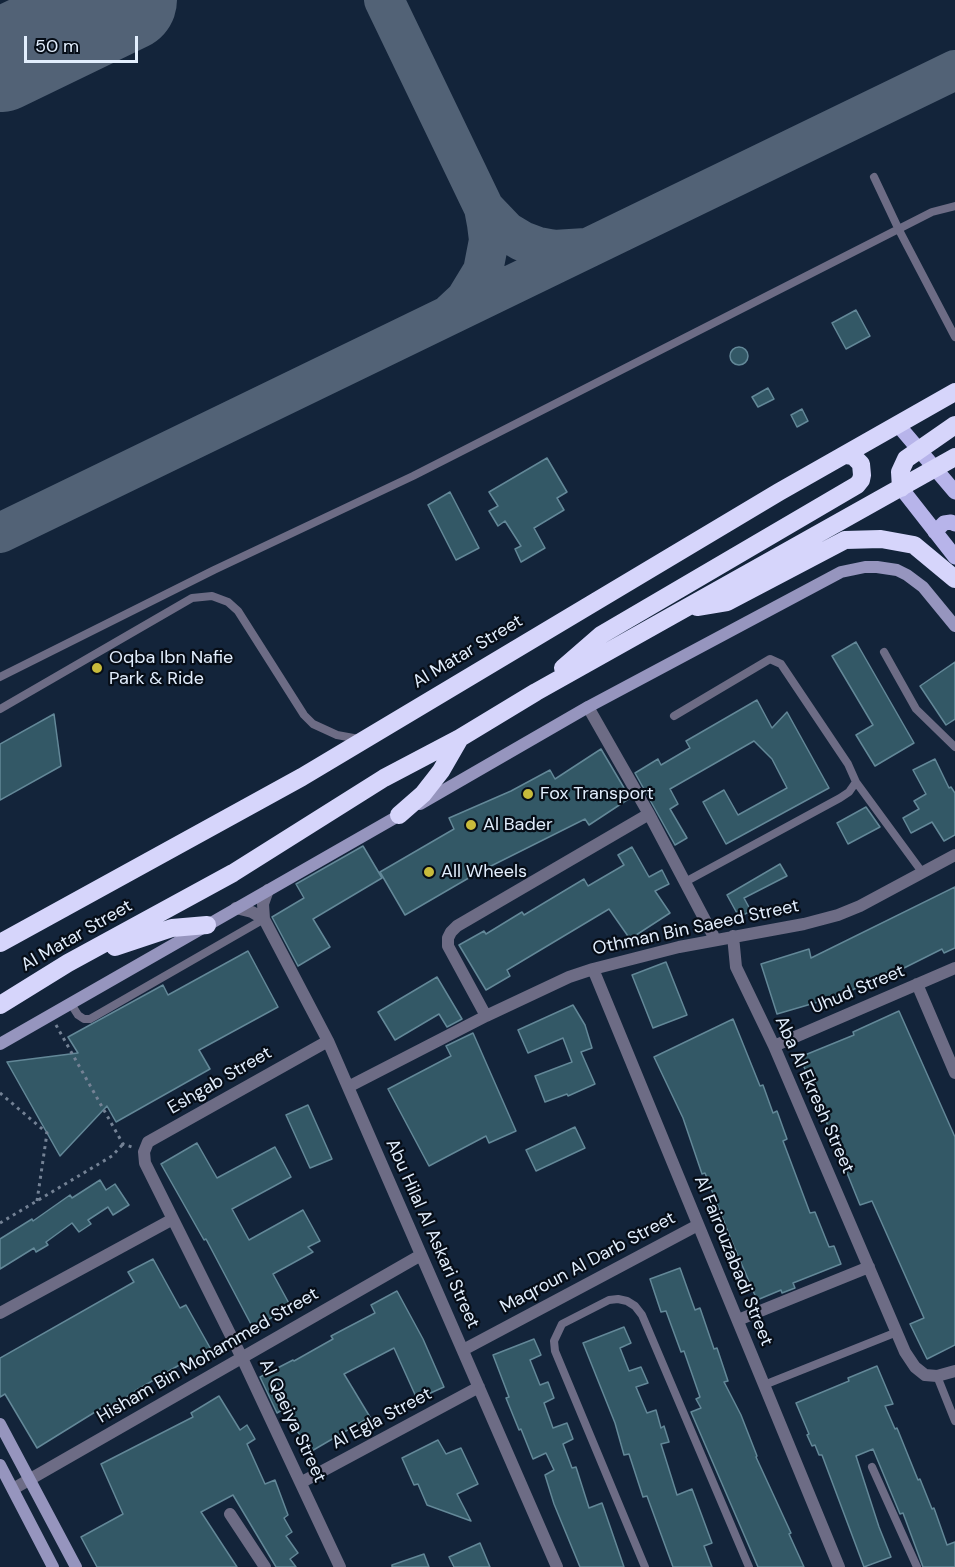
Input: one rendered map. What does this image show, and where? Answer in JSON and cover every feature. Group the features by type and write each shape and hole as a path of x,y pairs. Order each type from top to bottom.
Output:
{"highway":[{"name":"Al Matar Street","path":"0,943 302,777 768,498 955,392"},
{"path":"901,488 900,471 906,459 955,425"},
{"path":"536,692 601,635 857,485 862,475 861,464 853,456 846,455"},
{"name":"Al Matar Street","path":"0,1005 68,963 233,873 384,778 460,738 536,692 955,457"},
{"path":"684,609 727,602 845,540 881,539 914,545 955,579"},
{"path":"399,815 423,794 441,771 460,738"},
{"path":"68,963 166,930 207,926"}],"main road":[{"path":"898,425 955,492"},
{"path":"901,488 955,557"},
{"path":"935,532 944,523 955,524"}],"street":[{"path":"0,1044 588,707 835,574 853,568 877,567 897,570 915,580 955,626"},
{"path":"588,707 716,939"},
{"path":"486,1016 448,946 451,932 456,926 649,814"},
{"name":"Othman Bin Saeed Street","path":"348,1087 486,1016 569,977 592,969 716,939 804,924 838,915 860,906 955,855"},
{"path":"264,919 263,904 268,890"},
{"path":"236,909 252,912 264,919"},
{"name":"Abu Hilal Al Askari Street","path":"264,919 328,1041 557,1567"},
{"name":"Aba Al Ekresh Street","path":"733,936 736,967 774,1046 905,1352 915,1367 925,1375 937,1376"},
{"name":"Uhud Street","path":"774,1046 955,968"},
{"name":"Al Fairouzabadi Street","path":"592,969 839,1567"},
{"path":"917,984 955,1073"},
{"name":"Eshgab Street","path":"145,1158 148,1142 328,1041"},
{"name":"Al Qaeiya Street","path":"145,1158 172,1219 302,1482 340,1567"},
{"path":"0,1313 172,1219"},
{"name":"Maqroun Al Darb Street","path":"463,1350 698,1224"},
{"name":"Hisham Bin Mohammed Street","path":"13,1489 422,1255"},
{"path":"738,1320 869,1267"},
{"path":"937,1376 955,1371"},
{"name":"Al Egla Street","path":"302,1482 479,1387"},
{"path":"0,1424 76,1567"},
{"path":"0,1465 53,1567"},
{"path":"230,1514 265,1567"}],"lane":[{"path":"874,177 955,337"},
{"path":"0,677 214,570 413,476 932,212 955,206"},
{"path":"0,709 192,598 212,596 228,602 238,611 304,715 313,724 337,735 363,740"},
{"path":"884,652 916,708 955,747"},
{"path":"674,716 770,659 781,664 848,764 856,782 922,872"},
{"path":"685,882 840,798 849,792 856,782"},
{"path":"71,1004 78,1015 84,1019 90,1019 264,919"},
{"path":"645,1567 555,1351 554,1341 562,1324 609,1300 627,1301 635,1306 642,1315 749,1567"},
{"path":"764,1384 897,1332"},
{"path":"937,1376 955,1421"},
{"path":"872,1467 917,1567"}],"path":[{"path":"51,1015 123,1144 145,1158"},
{"path":"0,1093 47,1133 36,1201"},
{"path":"0,1223 112,1156 123,1144"}],"building":[{"path":"856,310 870,336 846,349 832,323"},
{"path":"739,347 745,350 748,356 745,362 739,365 733,362 730,356 733,350"},
{"path":"768,388 774,399 758,407 752,397"},
{"path":"802,409 808,421 797,427 791,415"},
{"path":"547,458 567,492 557,498 564,510 534,528 545,548 521,562 515,549 521,546 505,521 498,526 489,511 498,506 489,492"},
{"path":"450,492 479,548 456,560 428,505"},
{"path":"856,642 914,743 875,766 856,735 873,725 832,656"},
{"path":"955,662 955,719 946,725 920,686"},
{"path":"757,700 772,728 787,712 829,788 726,844 703,802 724,790 738,815 787,788 772,759 754,741 670,789 678,804 670,809 687,838 675,845 635,773 658,759 661,765 690,748 686,741"},
{"path":"54,714 61,766 0,800 0,744"},
{"path":"601,749 630,798 589,825 585,819 479,872 405,915 380,872 454,829 449,818 511,791 550,770 555,779"},
{"path":"935,759 949,788 951,787 955,793 955,835 944,841 932,822 911,833 903,818 919,809 914,801 926,794 913,770"},
{"path":"866,807 880,827 848,844 837,823"},
{"path":"363,846 382,878 313,919 330,947 298,966 272,917 304,898 296,884"},
{"path":"632,847 649,877 662,870 669,884 655,891 670,913 630,939 609,909 507,970 510,976 486,990 459,945 484,931 486,934 522,912 524,915 584,879 588,886 624,865 618,855"},
{"path":"780,864 787,876 744,898 751,911 739,917 727,895"},
{"path":"955,887 955,948 944,953 942,949 892,974 891,971 842,995 777,1014 761,964 809,949 811,958"},
{"path":"248,951 278,1007 199,1050 210,1069 116,1122 107,1106 60,1156 7,1062 78,1053 68,1037 163,985 168,995"},
{"path":"666,962 687,1015 653,1028 632,975"},
{"path":"437,977 462,1019 447,1027 439,1014 395,1040 378,1012"},
{"path":"573,1005 585,1025 592,1048 581,1052 595,1084 568,1096 567,1094 545,1102 535,1076 572,1062 563,1038 528,1053 518,1030"},
{"path":"899,1011 955,1137 955,1345 927,1359 910,1324 924,1318 872,1201 860,1205 800,1057 854,1035 853,1032"},
{"path":"733,1019 760,1086 763,1085 773,1113 777,1111 787,1139 783,1141 810,1213 815,1212 829,1247 834,1246 841,1264 793,1283 795,1288 782,1293 781,1290 757,1300 705,1173 702,1174 683,1118 654,1057"},
{"path":"473,1033 516,1131 489,1143 486,1136 429,1166 388,1089 451,1056 446,1046"},
{"path":"308,1105 332,1159 310,1168 286,1115"},
{"path":"575,1127 585,1148 536,1171 526,1150"},
{"path":"197,1143 217,1178 275,1147 291,1177 232,1209 249,1240 303,1210 320,1241 308,1247 313,1252 273,1274 291,1307 253,1328 206,1239 204,1240 161,1164"},
{"path":"100,1180 106,1190 115,1184 129,1205 113,1215 108,1207 88,1220 91,1224 79,1232 72,1223 46,1242 48,1245 36,1252 34,1248 0,1269 0,1239 32,1219 33,1221 70,1195 72,1198"},
{"path":"153,1259 180,1308 186,1305 213,1353 184,1369 181,1364 136,1392 109,1406 108,1404 37,1448 5,1394 0,1397 0,1358 134,1282 128,1272"},
{"path":"680,1268 695,1310 700,1308 714,1349 717,1348 728,1381 724,1382 741,1415 756,1457 804,1567 758,1567 691,1412 701,1408 696,1399 700,1397 684,1351 681,1352 666,1311 661,1312 650,1279"},
{"path":"397,1291 423,1339 444,1387 417,1399 394,1348 344,1374 370,1417 310,1452 284,1409 277,1413 260,1377 294,1361 333,1339 331,1336 375,1313 371,1305"},
{"path":"624,1327 631,1343 620,1348 629,1371 641,1367 648,1383 636,1387 647,1413 656,1410 661,1428 664,1426 669,1442 661,1444 677,1495 692,1489 712,1543 704,1546 712,1567 673,1567 647,1496 643,1497 629,1454 624,1455 615,1423 583,1343"},
{"path":"534,1339 541,1355 530,1360 540,1385 548,1382 554,1398 544,1403 553,1428 567,1423 573,1439 563,1444 572,1468 576,1467 589,1508 602,1503 624,1567 580,1567 554,1504 545,1475 554,1470 546,1453 533,1459 506,1398 509,1397 493,1355"},
{"path":"877,1366 893,1404 885,1406 895,1429 897,1428 932,1509 934,1508 947,1545 955,1542 955,1567 923,1567 903,1513 900,1514 873,1449 856,1456 891,1557 864,1567 822,1455 819,1455 815,1445 812,1446 807,1435 809,1434 796,1403 849,1381 848,1378"},
{"path":"219,1396 240,1430 247,1425 255,1439 247,1444 265,1484 275,1480 288,1515 284,1518 292,1532 286,1536 298,1553 290,1559 296,1567 276,1567 233,1495 201,1512 237,1567 97,1567 81,1537 123,1514 101,1464 193,1417 191,1413"},
{"path":"438,1440 446,1454 461,1448 478,1484 457,1494 471,1521 427,1505 418,1484 414,1485 402,1458"},
{"path":"480,1543 490,1567 454,1567 449,1557"},
{"path":"424,1554 429,1567 392,1567 392,1565"}],"taxiway":[{"path":"384,0 484,208 489,240 483,271 466,299 451,313"},
{"path":"0,533 955,70"},
{"path":"484,208 507,232 522,241 554,250 586,248"}],"runway":[{"path":"0,61 126,0"}],"place":[{"name":"Oqba Ibn Nafie Park & Ride","path":"97,668"},
{"name":"Fox Transport","path":"528,794"},
{"name":"Al Bader","path":"471,825"},
{"name":"All Wheels","path":"429,872"}]}
